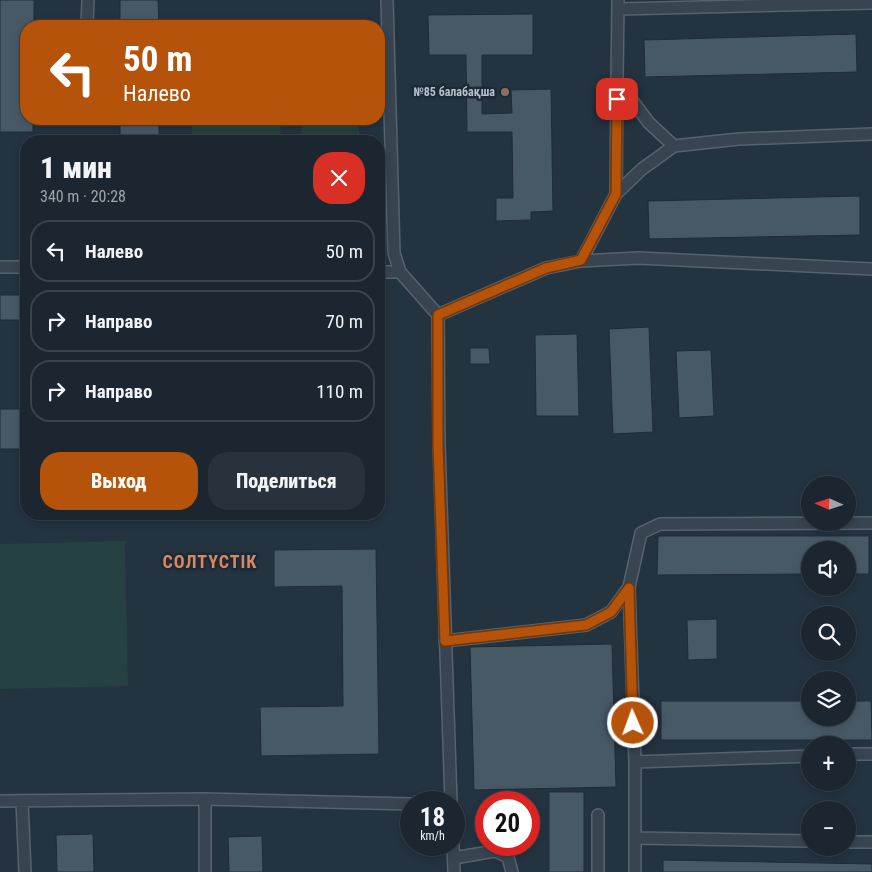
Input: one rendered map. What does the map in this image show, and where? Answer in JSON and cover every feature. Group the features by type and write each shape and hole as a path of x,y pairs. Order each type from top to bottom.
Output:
{"lane":[{"path":"87,20 88,0"},
{"path":"387,0 394,253 400,272 438,315 438,444 451,791"},
{"path":"616,194 618,4 872,3"},
{"path":"617,80 649,123 674,146"},
{"path":"581,260 616,194 642,168 674,146 758,138 872,134"},
{"path":"438,315 546,268 581,260 638,258 872,269"},
{"path":"0,267 20,267"},
{"path":"385,272 400,272"},
{"path":"635,872 629,588 641,533 660,524 872,523"},
{"path":"445,641 586,625 611,612 629,588"},
{"path":"856,754 872,754"},
{"path":"634,762 801,756"},
{"path":"205,799 205,872"},
{"path":"0,801 205,799 400,804"},
{"path":"22,801 25,872"},
{"path":"598,815 598,872"},
{"path":"635,838 801,841"},
{"path":"856,842 872,842"},
{"path":"454,872 454,858 495,851 508,857 512,872"}],"green space":[{"path":"192,125 280,125 281,135 192,135"},
{"path":"301,125 359,125 359,135 302,135"},
{"path":"125,541 128,686 0,689 0,544"}],"building":[{"path":"0,0 34,0 34,20 20,20 20,125 33,125 33,132 0,132"},
{"path":"120,0 158,0 159,20 120,20"},
{"path":"533,14 533,55 482,55 482,114 512,113 511,90 551,89 553,211 531,212 531,220 496,221 496,198 513,198 512,132 467,132 466,55 429,55 428,15"},
{"path":"856,34 857,72 645,77 644,40"},
{"path":"120,125 159,125 159,135 120,135"},
{"path":"860,196 860,235 649,239 648,201"},
{"path":"0,295 20,295 20,320 0,320"},
{"path":"649,327 653,432 613,434 609,329"},
{"path":"577,334 579,416 536,416 535,335"},
{"path":"470,348 489,348 490,364 470,364"},
{"path":"711,350 714,416 679,418 676,351"},
{"path":"0,409 20,409 20,449 0,449"},
{"path":"658,536 869,536 869,574 856,574 856,541 801,541 801,574 657,575"},
{"path":"376,549 379,754 261,756 260,707 343,706 342,586 274,587 274,550"},
{"path":"717,619 717,659 688,660 687,620"},
{"path":"612,644 616,787 474,790 470,647"},
{"path":"661,701 801,701 801,726 856,726 856,701 871,701 872,740 856,740 856,736 801,736 801,740 661,740"},
{"path":"549,792 584,792 584,872 549,872"},
{"path":"93,834 94,872 57,872 56,835"},
{"path":"262,836 263,872 229,872 228,837"},
{"path":"663,860 872,864 872,872 663,872"}],"place":[{"name":"№85 балабақша","path":"505,92"}],"district":[{"name":"СОЛТҮСТІК","path":"210,562"}],"route":[{"path":"617,99 616,194 581,260 546,268 438,315 438,444 445,641 586,625 611,612 629,588 633,723"}]}
